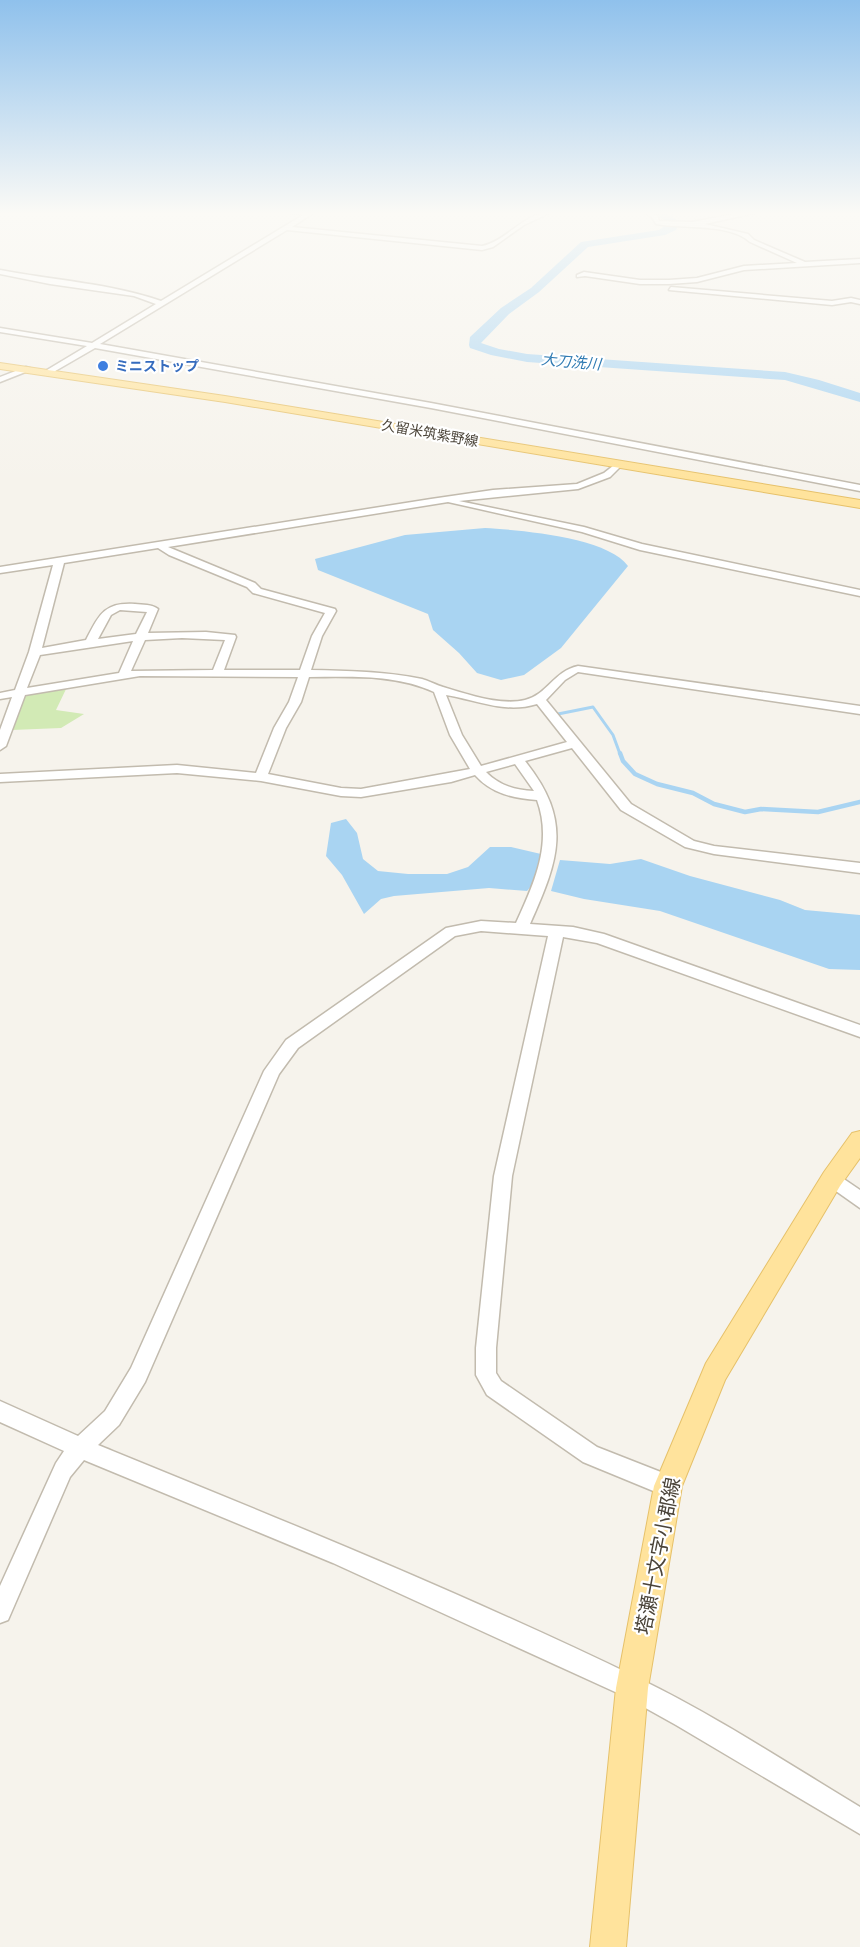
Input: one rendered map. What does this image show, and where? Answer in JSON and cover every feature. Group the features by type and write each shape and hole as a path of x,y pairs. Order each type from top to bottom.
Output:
{"main road":[{"name":"久留米筑紫野線","path":"0,366 225,399 860,504"},
{"name":"塔瀬十文字小郡線","path":"608,1947 632,1688 668,1486 715,1372 832,1179 860,1140"}],"street":[{"path":"50,372 162,304"},
{"path":"0,330 414,401 860,488"},
{"path":"0,380 29,369"},
{"path":"0,570 445,500 518,490 581,486 600,481 612,473 618,465"},
{"path":"445,500 584,530 640,547 860,593"},
{"path":"159,546 251,585 257,591 332,611 317,636 295,702 280,728 261,777"},
{"path":"0,746 35,652 59,562"},
{"path":"91,642 105,613 117,606 153,609 124,674"},
{"path":"35,652 91,642 141,637 209,635 231,638 218,672"},
{"path":"0,696 124,674 218,672 375,674 424,683 440,690 458,692 504,705 516,705 538,699 570,670 578,669 860,710"},
{"path":"440,690 459,744 480,771 499,788 510,792 543,796"},
{"path":"538,699 626,807 690,844 739,854 860,868"},
{"path":"0,778 177,770 261,777 341,792 361,793 480,771 573,744"},
{"path":"518,760 543,796 551,828 545,874 520,930"},
{"path":"0,1612 63,1470 80,1448 112,1418 138,1375 267,1082 280,1058 292,1044 451,932 481,926 556,933 573,932 599,938 860,1031"},
{"path":"556,933 503,1176 486,1348 486,1375 494,1388 590,1455 668,1486"},
{"path":"832,1179 860,1200"},
{"path":"0,1411 80,1448 340,1555 632,1688 685,1716 860,1821"}],"green space":[{"path":"67,687 56,710 84,714 61,728 12,730 25,694"}],"water":[{"path":"485,528 540,533 583,542 618,556 628,566 561,648 524,675 501,680 477,673 433,630 428,614 318,570 315,559 405,535"},
{"path":"346,819 357,833 363,859 378,871 447,874 468,867 490,847 511,847 541,854 533,884 527,891 489,888 394,896 381,899 364,914 342,875 326,856 331,823"},
{"path":"641,859 690,876 780,900 805,910 860,915 860,970 829,969 660,911 584,899 551,891 560,860 610,864"}],"waterway":[{"name":"大刀洗川","path":"517,303 475,340 475,345 495,353 527,358 785,376 814,382 860,398"},
{"path":"558,714 593,707 613,735 620,754"},
{"path":"620,753 623,761 635,774 657,784 693,793 714,804 745,812 761,809 818,812 860,802"}],"place":[{"name":"ミニストップ","path":"103,366"}]}
